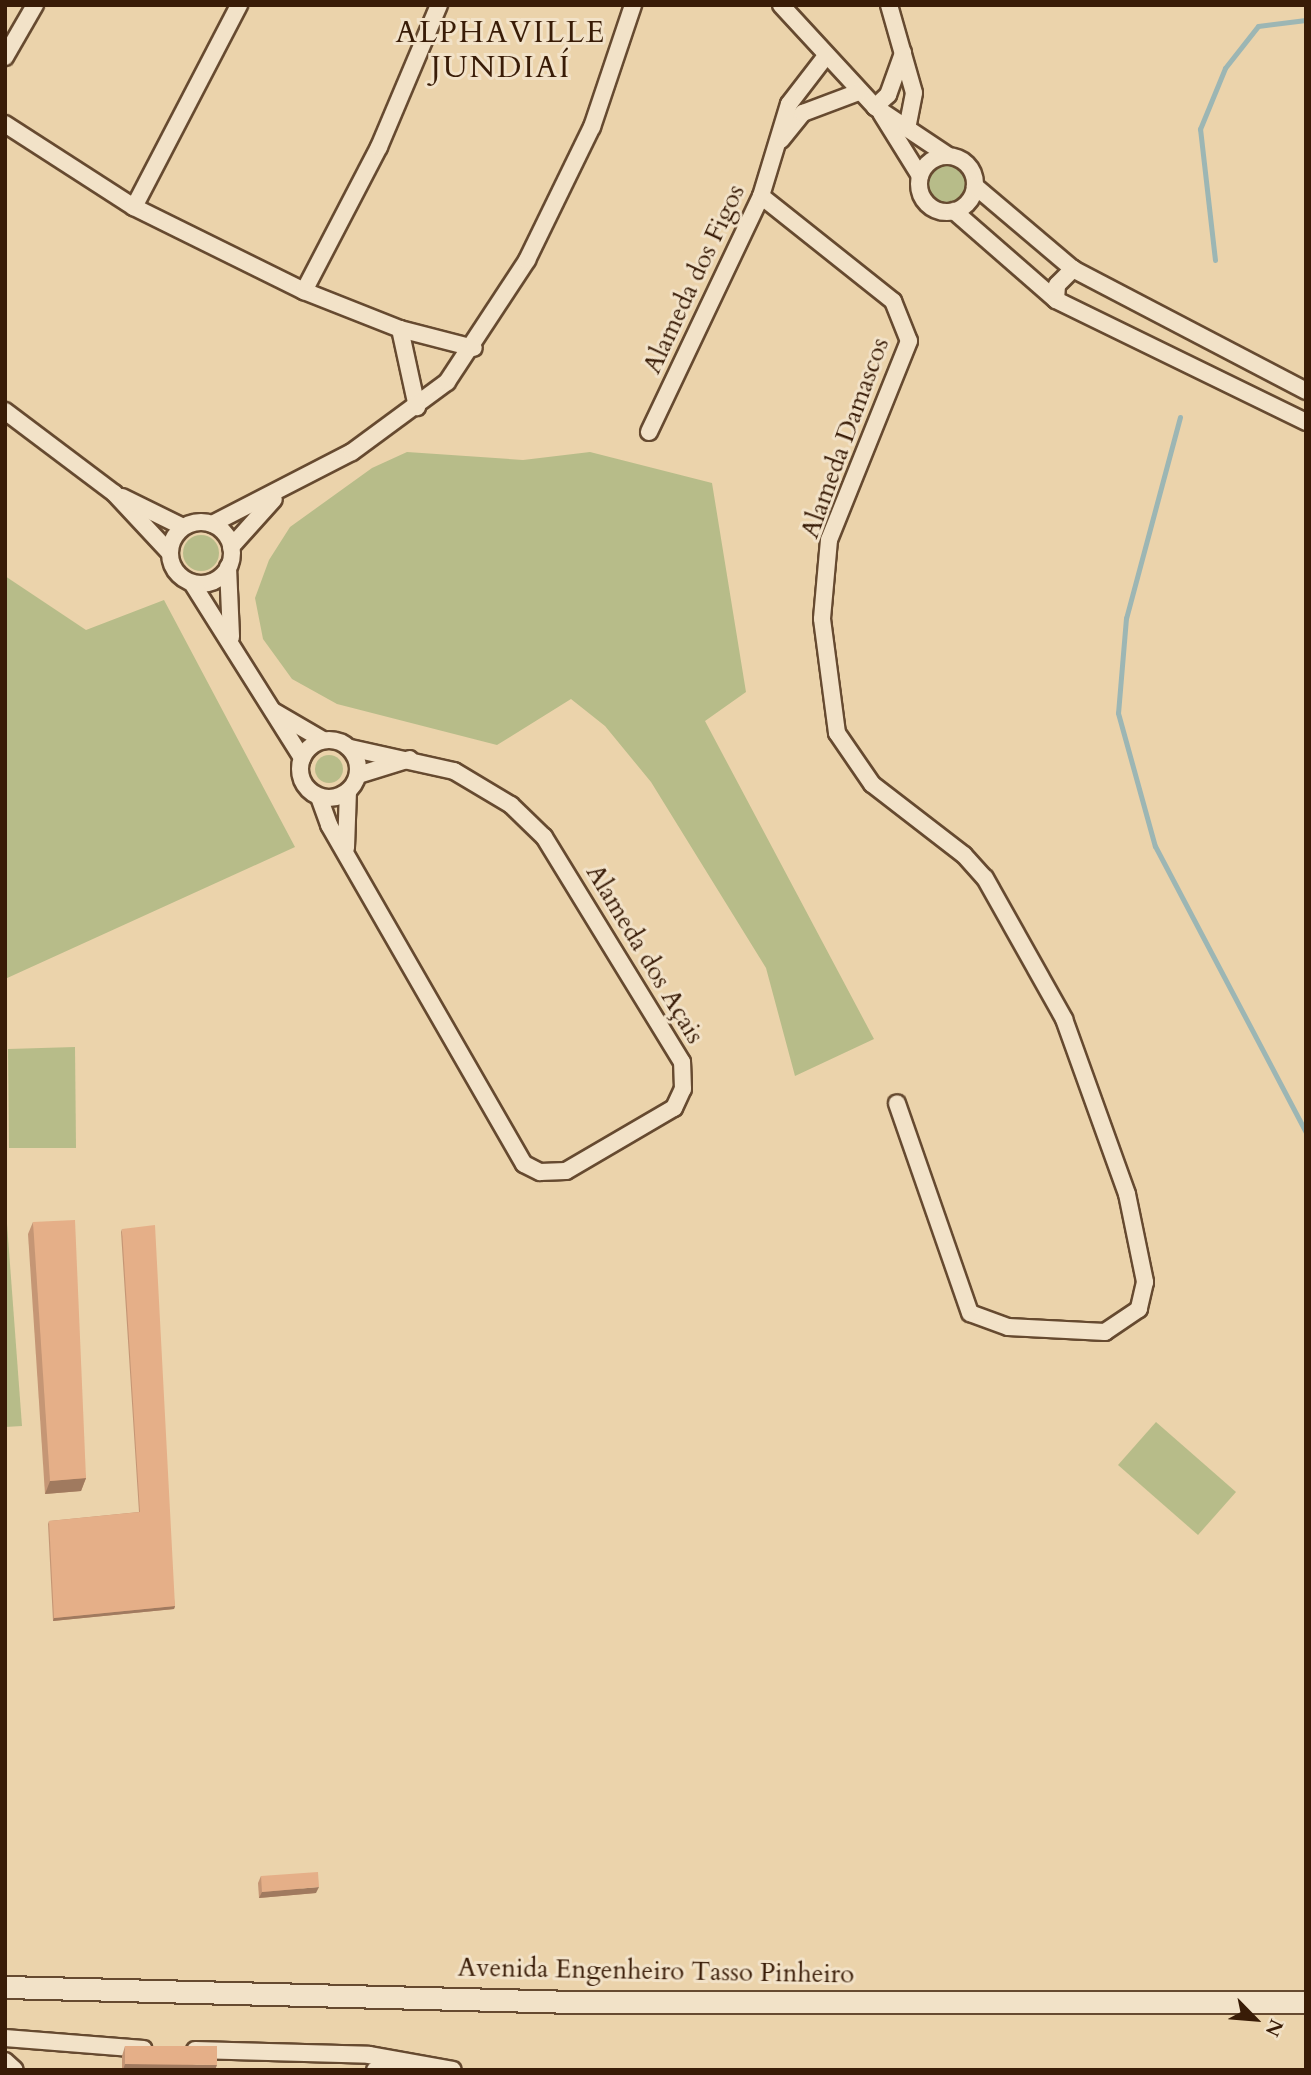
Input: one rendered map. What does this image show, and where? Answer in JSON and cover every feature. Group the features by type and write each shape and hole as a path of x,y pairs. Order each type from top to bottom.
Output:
{"main road":[{"name":"Avenida Engenheiro Tasso Pinheiro","path":"5,1987 574,2001 1306,2002"}],"street":[{"path":"5,57 35,5"},
{"path":"134,207 239,5"},
{"path":"304,291 379,147 439,5"},
{"path":"114,493 183,527 212,524 283,489 417,407 474,348 527,260 592,127 633,5"},
{"path":"781,5 878,110 947,155 965,161 975,186 1073,269 1306,391"},
{"path":"889,5 914,93 907,128"},
{"path":"878,110 888,95 904,51"},
{"name":"Alameda dos Figos","path":"649,432 761,196 789,104 826,56"},
{"name":"Alameda dos Figos","path":"777,144 803,113 859,92"},
{"path":"878,110 920,176 928,204 954,211 1056,300 1306,422"},
{"path":"5,124 134,207 304,291 400,329 474,348"},
{"path":"920,176 930,161 947,155"},
{"path":"954,211 969,202 975,186"},
{"name":"Alameda Damascos","path":"761,196 893,301 909,341 829,540 822,620 837,733 872,784 964,855 985,878 1064,1019 1126,1194 1146,1282 1139,1309 1105,1332 1008,1327 970,1313 897,1103"},
{"path":"1056,300 1057,285 1073,269"},
{"path":"400,329 417,407"},
{"path":"5,411 114,493 170,553 176,572 192,583 233,646 268,708 302,758 305,786 319,797 348,792"},
{"path":"233,646 228,568 231,547 283,489"},
{"path":"212,524 231,547"},
{"path":"170,553 183,527"},
{"path":"192,583 213,582 228,568"},
{"path":"268,708 323,740 349,748 358,775"},
{"path":"302,758 323,740"},
{"name":"Alameda dos Açais","path":"319,797 347,854 524,1164 540,1172 566,1171 674,1108 683,1089 682,1062 559,856 492,791 412,758 349,748"},
{"path":"347,854 348,792 358,775 412,758"},
{"path":"5,2038 369,2055 453,2070"},
{"path":"5,2061 15,2070"},
{"path":"375,2070 424,2070"}],"green space":[{"path":"947,163 962,169 968,184 962,199 947,205 932,199 926,184 932,169"},
{"path":"407,452 523,460 590,452 712,483 746,692 705,721 874,1039 795,1076 766,968 651,782 605,726 571,699 497,745 337,704 292,679 263,639 255,598 269,560 290,527 372,468"},
{"path":"201,535 214,540 219,553 214,566 201,571 188,566 183,553 188,540"},
{"path":"5,576 86,630 164,600 295,847 5,979"},
{"path":"329,755 339,759 343,769 339,779 329,783 319,779 315,769 319,759"},
{"path":"75,1047 76,1148 9,1148 8,1049"},
{"path":"5,1197 22,1426 5,1427"},
{"path":"1156,1422 1236,1492 1198,1535 1118,1465"}],"building":[{"path":"75,1220 86,1478 50,1481 33,1222"},
{"path":"155,1225 175,1606 54,1618 49,1521 140,1512 122,1229"},
{"path":"318,1872 319,1887 262,1892 261,1876"},
{"path":"125,2046 217,2046 217,2065 125,2064"}],"waterway":[{"path":"1215,260 1200,129 1225,68 1258,26 1306,20"},
{"path":"1180,417 1126,618 1118,713 1155,846 1306,1132"}],"district":[{"name":"ALPHAVILLE JUNDIAÍ","path":"501,50"}]}
